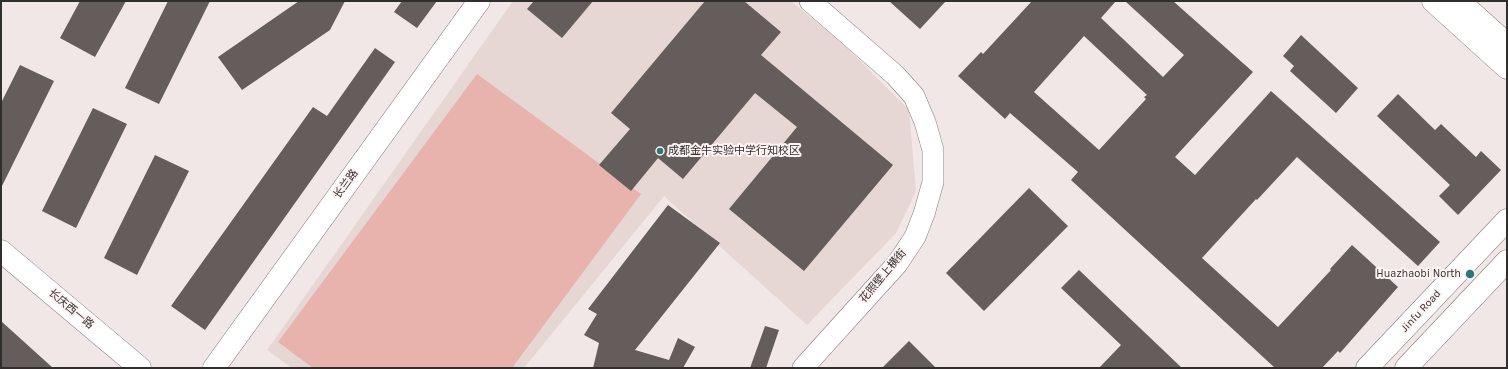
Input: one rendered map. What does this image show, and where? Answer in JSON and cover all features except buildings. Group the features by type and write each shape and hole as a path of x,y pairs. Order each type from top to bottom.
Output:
{"street":[{"name":"长兰路","path":"214,368 479,1"},
{"name":"花照壁上横街","path":"803,368 897,264 915,236 924,214 933,182 933,150 925,122 914,96 895,75 810,1"},
{"path":"1433,1 1507,68"},
{"path":"1459,1 1507,44"},
{"name":"Jinfu Road","path":"1367,368 1507,220"},
{"name":"长庆西一路","path":"1,250 140,368"},
{"path":"1406,368 1507,261"}],"shaded area":[{"name":"成都金牛实验中学行知校区","path":"513,1 791,1 844,45 909,110 916,191 896,233 807,325 664,196 524,368 292,368 267,350"},
{"path":"477,74 641,194 512,368 313,368 278,342"}],"place":[{"name":"成都金牛实验中学行知校区","path":"660,151"},
{"name":"Huazhaobi North","path":"1470,274"}]}
